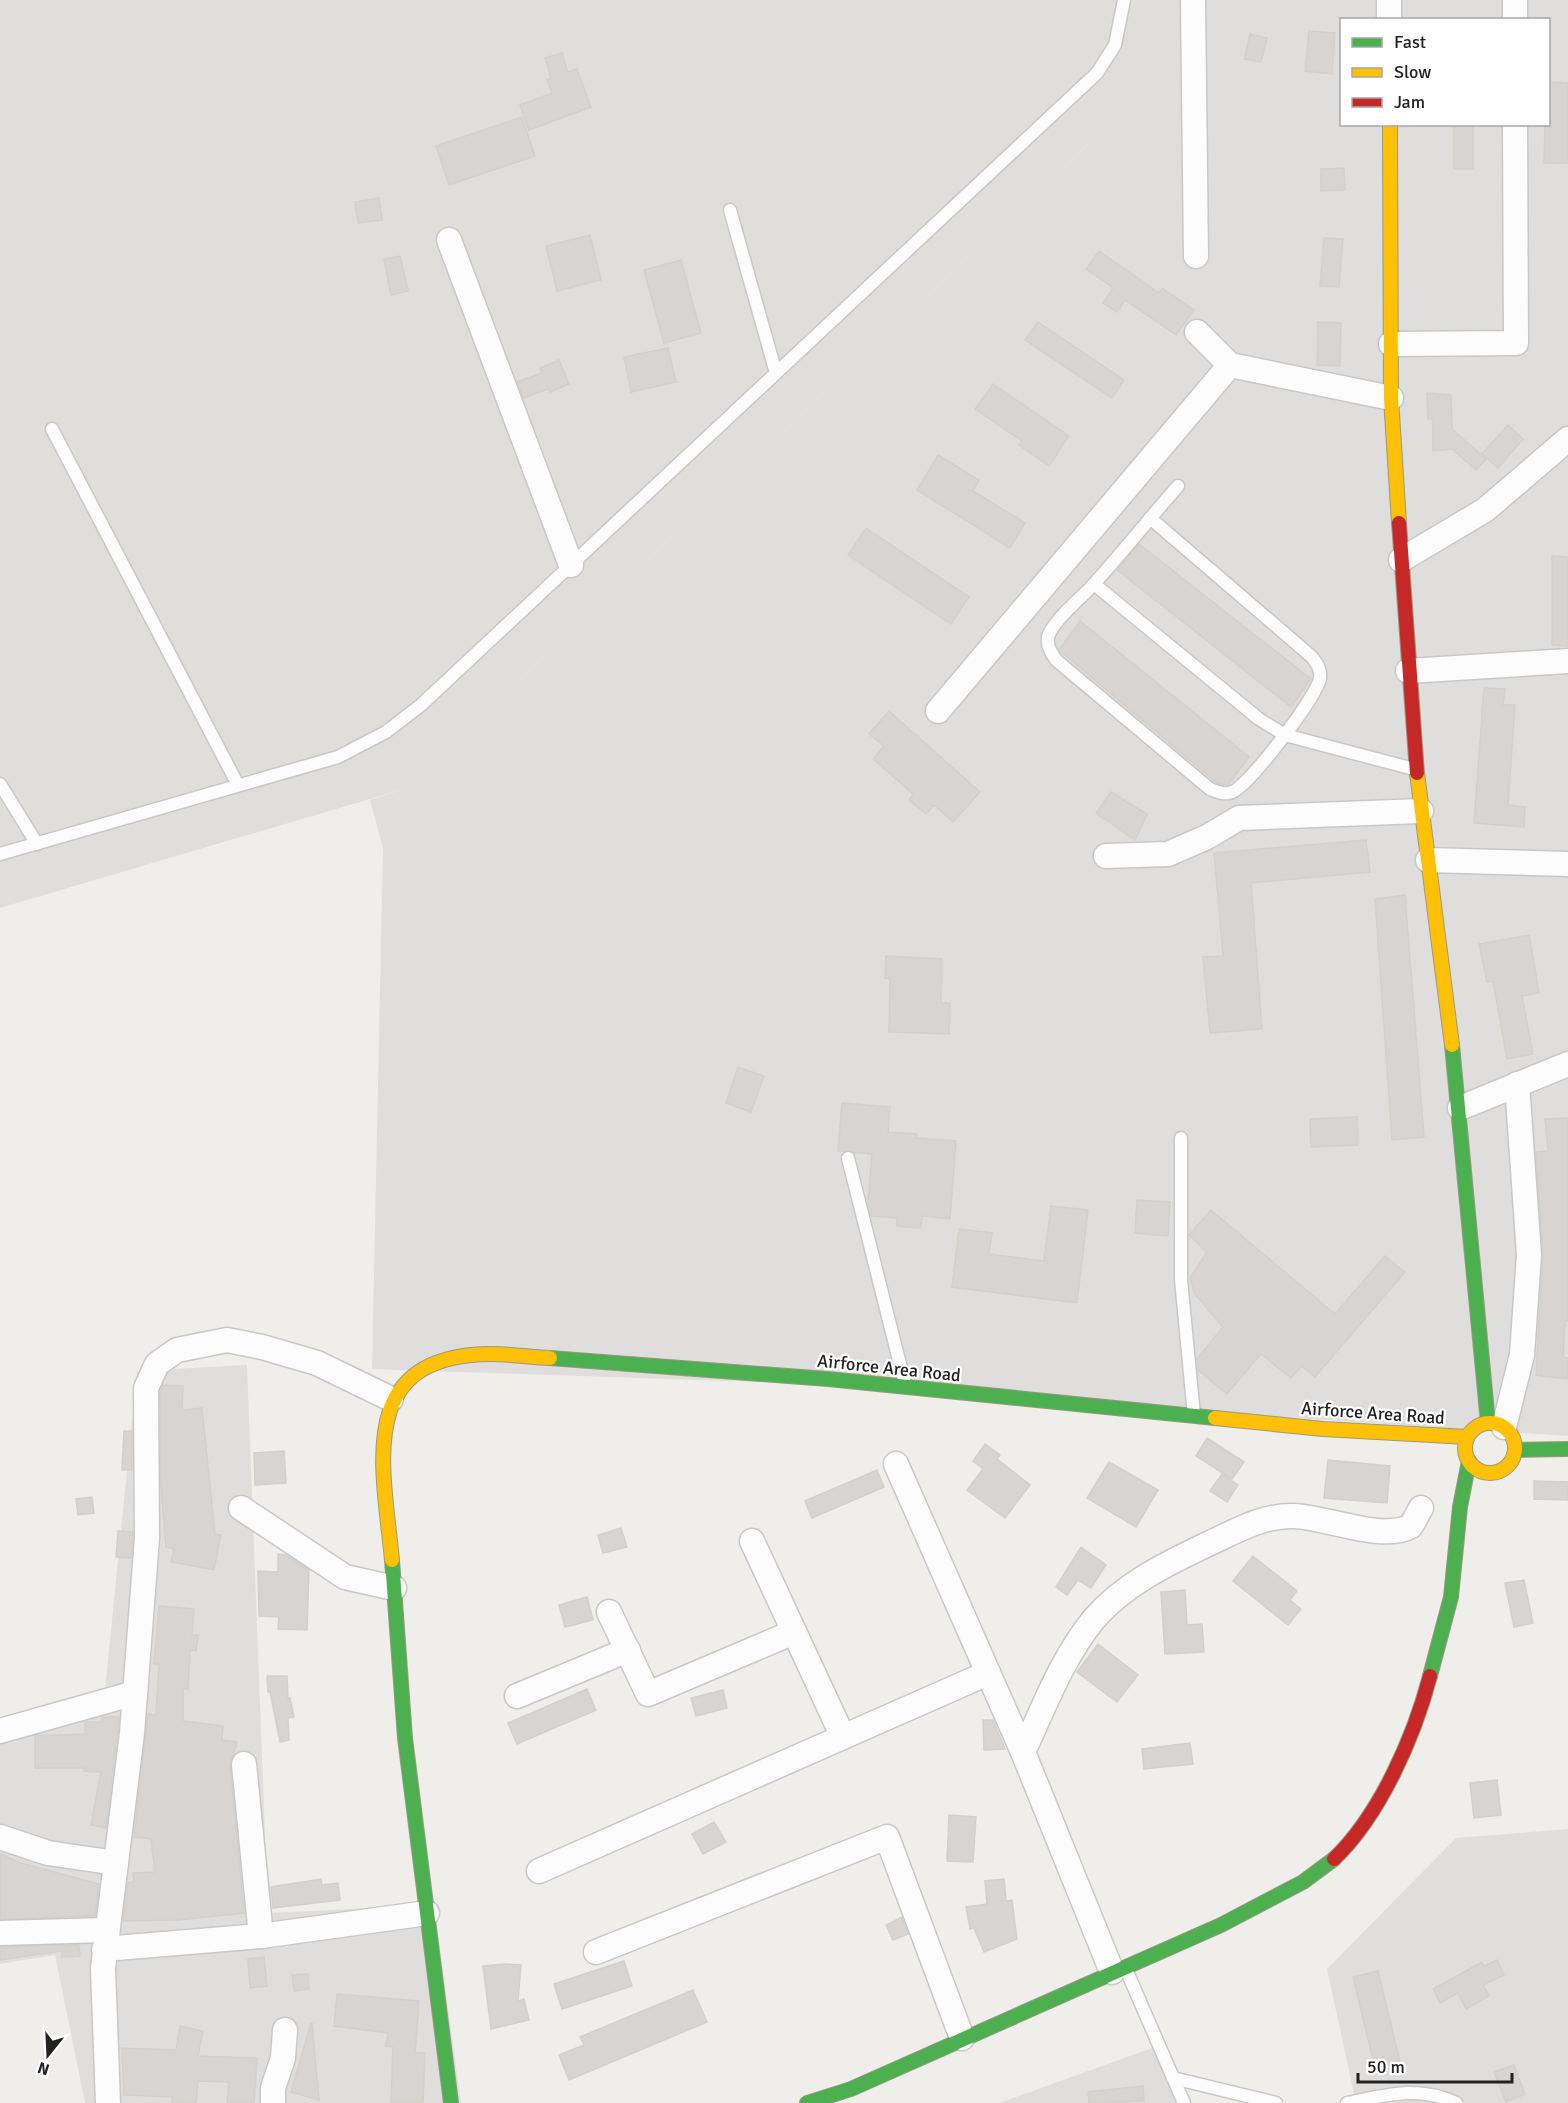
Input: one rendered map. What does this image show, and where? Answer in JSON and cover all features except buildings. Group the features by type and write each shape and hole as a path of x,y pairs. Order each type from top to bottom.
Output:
{"street":[{"path":"1193,0 1196,256"},
{"path":"1389,0 1389,18"},
{"path":"1515,0 1515,18"},
{"path":"1390,126 1391,398 1408,671 1416,769 1460,1108 1496,1425"},
{"path":"1390,344 1516,343 1515,126"},
{"path":"449,240 571,565"},
{"path":"1197,332 1230,365 1391,398"},
{"path":"938,711 1230,365"},
{"path":"1401,560 1485,510 1568,440"},
{"path":"1408,671 1568,661"},
{"path":"1106,856 1168,854 1207,837 1239,818 1421,811"},
{"path":"1428,860 1568,864"},
{"path":"1460,1108 1568,1064"},
{"path":"1496,1425 1522,1354 1529,1255 1516,1084"},
{"path":"108,2103 103,1968 135,1693 147,1538 146,1388 157,1364 177,1350 227,1340 262,1347 317,1363 391,1399 385,1421 384,1467 405,1736 451,2103"},
{"name":"Airforce Area Road","path":"391,1399 410,1378 432,1364 456,1356 491,1353 906,1388 1194,1418 1323,1429 1467,1437"},
{"path":"1496,1425 1510,1434 1515,1450 1507,1466 1490,1478 1469,1461 1466,1454 1467,1437 1472,1430 1496,1425"},
{"path":"1515,1450 1568,1449"},
{"path":"807,2103 854,2096 962,2038 1221,1925 1303,1882 1336,1858 1383,1796 1403,1756 1422,1707 1456,1568 1460,1507 1469,1461"},
{"path":"896,1464 1118,1969"},
{"path":"242,1508 345,1577 394,1588"},
{"path":"1023,1752 1072,1651 1095,1618 1123,1593 1167,1563 1244,1527 1271,1518 1295,1516 1392,1532 1411,1526 1421,1508"},
{"path":"1456,1568 1473,1532"},
{"path":"752,1541 843,1737"},
{"path":"609,1612 648,1694 794,1632"},
{"path":"517,1696 628,1650"},
{"path":"539,1871 988,1672"},
{"path":"0,1731 135,1693"},
{"path":"244,1764 261,1936"},
{"path":"0,1837 48,1853 116,1863"},
{"path":"596,1952 886,1837 962,2038"},
{"path":"0,1933 105,1940 261,1936 427,1913"},
{"path":"273,2103 273,2088 283,2058 285,2030"}],"lane":[{"path":"0,854 338,757 386,732 421,705 1097,72 1115,45 1124,0"},
{"path":"730,210 776,373"},
{"path":"52,429 238,785"},
{"path":"1150,518 1312,657 1320,669 1320,680 1315,691 1285,735 1241,786 1232,792 1223,794 1210,789 1056,660 1048,648 1048,636 1055,625 1094,584 1150,518 1178,486"},
{"path":"1094,584 1259,719 1285,735 1416,769"},
{"path":"0,784 37,844"},
{"path":"1181,1138 1181,1280 1194,1418"},
{"path":"848,1158 906,1388"},
{"path":"1118,1969 1184,2103"},
{"path":"1173,2078 1276,2103"},
{"path":"1347,2103 1403,2091 1439,2095 1456,2103"}],"shaded area":[{"path":"0,0 1170,0 1170,67 404,789 0,908"},
{"path":"1170,0 1568,0 1568,1436 757,1382 372,1369 383,849 370,800 404,789 1170,67"},
{"path":"247,1365 268,1913 434,1905 461,2103 85,2103 55,1955 0,1964 0,1723 103,1710 137,1371"},
{"path":"1568,1829 1568,2103 1356,2103 1327,1969 1456,1838"},
{"path":"1163,2044 1186,2103 999,2103"}],"traffic: fast":[{"path":"1452,1045 1488,1423"},
{"path":"550,1358 828,1379 1215,1418"},
{"path":"1515,1450 1568,1449"},
{"path":"1430,1676 1451,1597 1460,1507 1469,1461"},
{"path":"392,1560 405,1738 451,2103"},
{"path":"807,2103 851,2089 1221,1925 1303,1882 1334,1859"}],"traffic: slow":[{"path":"1390,126 1391,398 1399,523"},
{"path":"1417,773 1452,1045"},
{"path":"392,1560 384,1488 383,1454 387,1422 397,1395 416,1373 447,1359 491,1354 550,1358"},
{"path":"1215,1418 1323,1429 1467,1437"},
{"path":"1490,1423 1499,1425 1510,1434 1515,1448 1513,1457 1504,1468 1490,1473 1481,1471 1470,1462 1465,1448 1467,1439 1476,1428 1490,1423"}],"traffic: jam":[{"path":"1399,523 1417,773"},
{"path":"1334,1859 1366,1820 1393,1774 1415,1724 1430,1676"}]}
